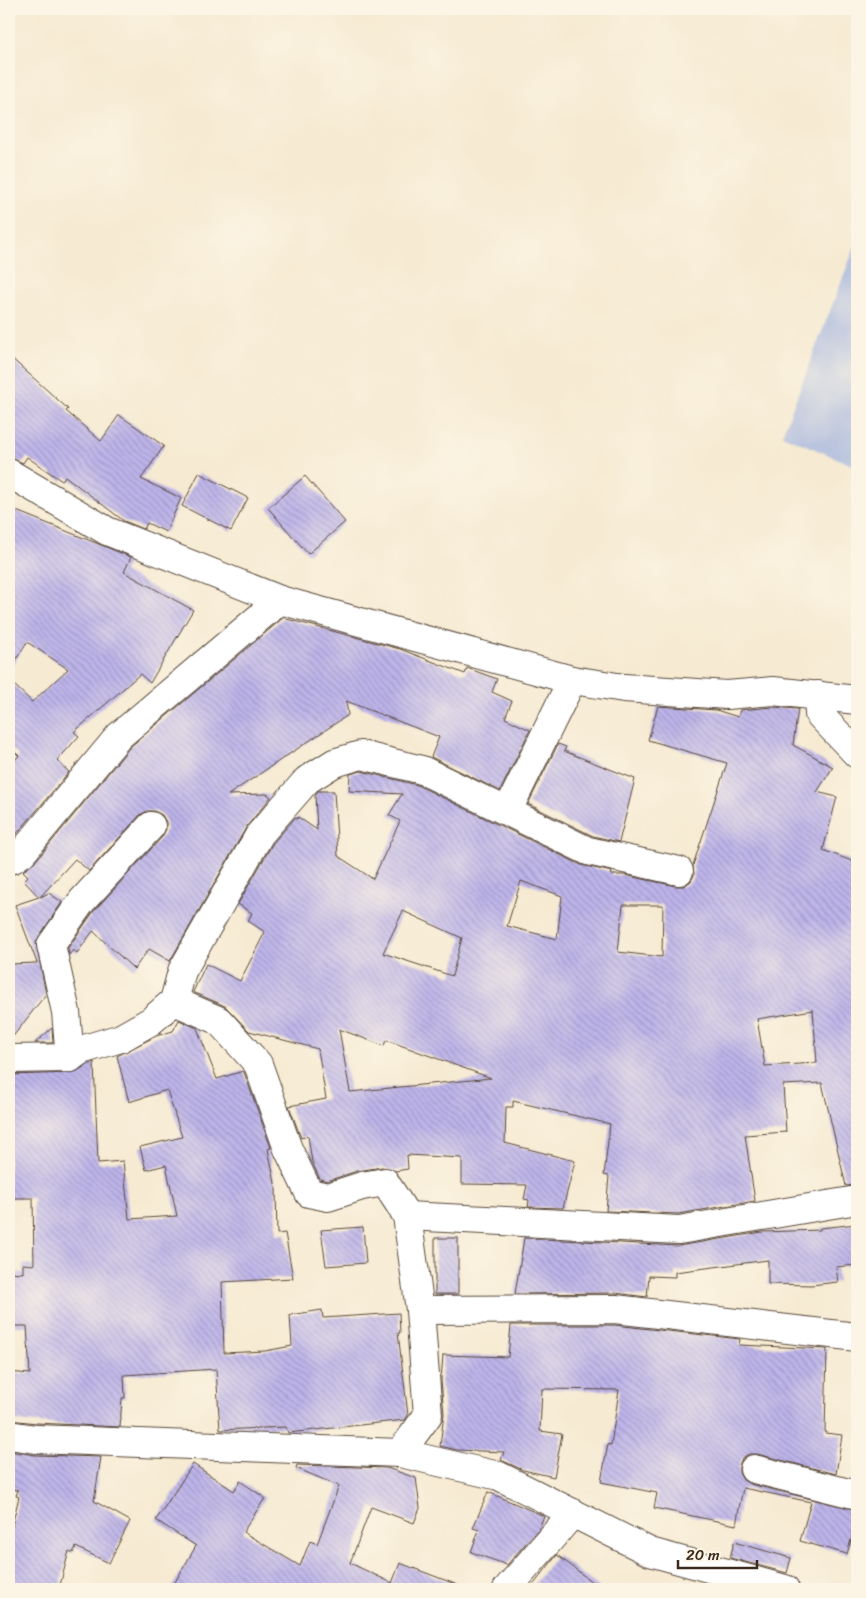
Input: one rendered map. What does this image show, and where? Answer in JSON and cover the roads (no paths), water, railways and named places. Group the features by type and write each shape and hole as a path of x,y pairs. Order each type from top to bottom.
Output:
{"street":[{"path":"9,473 107,531 280,600 572,680 624,688 727,696 773,691 857,700"},
{"path":"9,857 13,859 22,853 119,736 280,600"},
{"path":"508,810 572,680"},
{"path":"818,695 819,714 857,754"},
{"path":"9,1059 70,1058 81,1050 121,1038 151,1021 174,1001 182,971 260,834 307,780 334,764 360,755 422,770 508,810 588,851 679,871"},
{"path":"70,1058 66,1012 50,945 82,901 151,826"},
{"path":"174,1001 218,1020 258,1064 288,1149 309,1193 328,1197 362,1186 385,1182 407,1216 420,1310 428,1415 400,1453"},
{"path":"407,1216 679,1230 857,1200"},
{"path":"420,1310 615,1310 857,1337"},
{"path":"9,1435 46,1439 400,1453 499,1476 650,1552 784,1589"},
{"path":"754,1469 857,1495"},
{"path":"507,1589 572,1513"}]}
